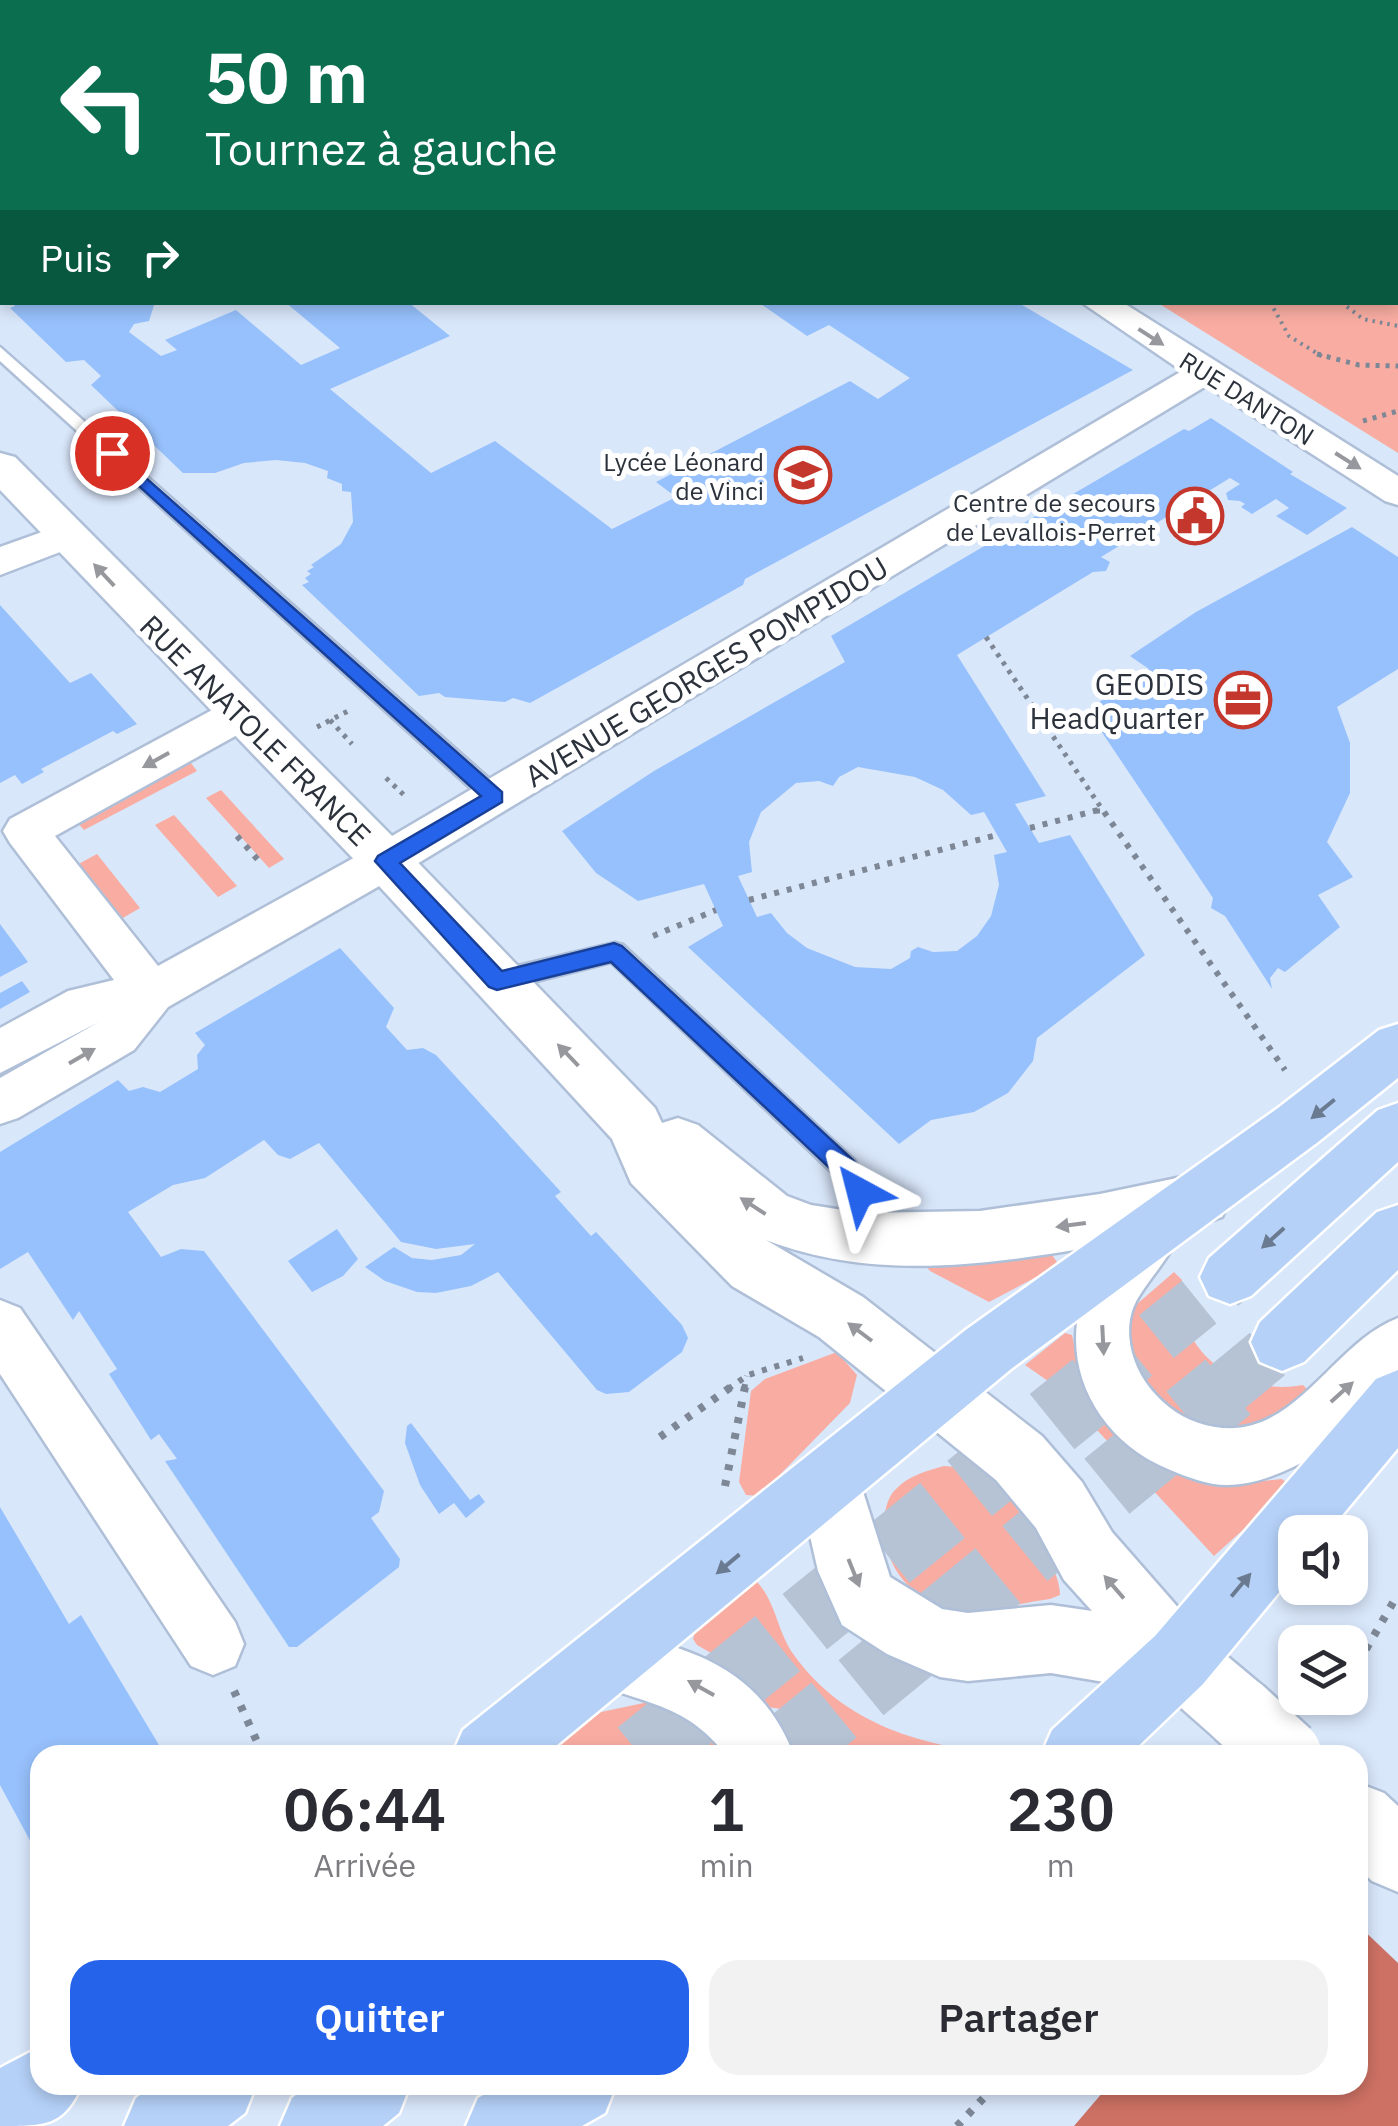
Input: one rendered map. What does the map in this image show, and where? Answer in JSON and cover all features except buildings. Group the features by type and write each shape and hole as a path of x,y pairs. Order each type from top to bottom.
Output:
{"main road":[{"name":"RUE ANATOLE FRANCE","path":"0,466 386,861 635,1125"},
{"path":"501,1745 614,1660 993,1346 1316,1115 1398,1046"},
{"path":"635,1125 689,1149 727,1188 768,1216 827,1234 944,1240 1182,1213"},
{"path":"635,1125 651,1165 753,1267 841,1317 938,1391 1041,1480 1088,1556 1179,1660 1262,1734"},
{"path":"1230,1277 1398,1127"},
{"path":"1282,1342 1398,1231"},
{"path":"1087,1745 1179,1660 1398,1400"},
{"path":"829,1479 851,1571 866,1601 911,1630 954,1645 996,1646 1051,1638 1179,1660"},
{"path":"1368,1828 1398,1855"},
{"path":"0,2116 30,2094"},
{"path":"164,2126 204,2095"},
{"path":"320,2126 359,2095"},
{"path":"506,2126 560,2095"}],"street":[{"name":"RUE DANTON","path":"1103,305 1398,492"},
{"name":"AVENUE GEORGES POMPIDOU","path":"0,1052 86,1004 151,993 386,861 1206,372"},
{"path":"0,562 66,535"},
{"path":"151,993 13,829 242,712"},
{"name":"AVENUE GEORGES POMPIDOU","path":"0,1103 116,1036 151,993"},
{"path":"1182,1213 1116,1285 1107,1304 1101,1340 1105,1361 1123,1401 1155,1433 1180,1447 1229,1458 1273,1448 1296,1435 1398,1344"},
{"path":"0,1326 213,1644"},
{"path":"614,1660 701,1686 728,1705 755,1745"}],"lane":[{"path":"0,352 495,797"},
{"path":"497,981 614,952 845,1168 890,1239"}],"path":[{"path":"1271,305 1284,334 1311,352 1346,363 1398,366"},
{"path":"1345,305 1363,320 1398,326"},
{"path":"1352,424 1398,411"},
{"path":"986,637 1316,1115"},
{"path":"330,720 352,744"},
{"path":"386,778 406,797"},
{"path":"1030,828 1102,809"},
{"path":"750,900 997,835"},
{"path":"237,836 258,860"},
{"path":"614,952 716,910"},
{"path":"660,1437 748,1374 724,1496"},
{"path":"1368,1646 1398,1594"},
{"path":"213,1644 258,1745"},
{"path":"958,2126 987,2095"}],"shaded area":[{"path":"1161,305 1398,305 1398,453"},
{"path":"188,759 197,771 84,830 74,819"},
{"path":"221,790 284,859 269,868 206,798"},
{"path":"174,815 237,886 218,897 155,825"},
{"path":"97,854 140,908 116,922 73,867"},
{"path":"1050,1252 1059,1265 989,1302 930,1271 924,1264"},
{"path":"1174,1272 1182,1280 1182,1305 1188,1328 1214,1364 1255,1384 1303,1385 1309,1391 1261,1429 1231,1434 1172,1416 1127,1362 1130,1310"},
{"path":"1065,1333 1072,1335 1082,1381 1115,1431 1235,1484 1282,1479 1287,1483 1285,1492 1214,1556 1058,1388 1025,1365"},
{"path":"837,1352 857,1375 850,1403 759,1496 746,1495 739,1482 751,1391 765,1379"},
{"path":"944,1466 980,1474 1017,1505 1057,1577 1060,1595 967,1611 942,1606 908,1585 888,1553 884,1525 887,1506 893,1492 907,1480"},
{"path":"755,1580 768,1597 794,1655 814,1679 861,1715 888,1728 944,1745 824,1745 815,1722 802,1713 767,1707 737,1668 697,1645 693,1639 695,1632"},
{"path":"658,1700 681,1704 724,1745 557,1745 601,1712"},
{"path":"1398,1766 1398,2126 1074,2126 1100,2095 1368,2095 1368,1794"}],"pier":[{"path":"1398,1761 1398,1963 1368,1934 1368,1788"}],"tunnel":[{"path":"1092,1389 1230,1277"},
{"path":"1225,1389 1282,1342"},
{"path":"652,1745 1095,1387"},
{"path":"791,1745 1228,1387"}],"place":[{"name":"Lycée Léonard de Vinci","path":"803,475"},
{"name":"Centre de secours de Levallois-Perret","path":"1195,516"},
{"name":"GEODIS HeadQuarter","path":"1243,700"}],"route":[{"path":"112,453 495,797 386,861 497,981 614,952 845,1168 860,1192"}]}
